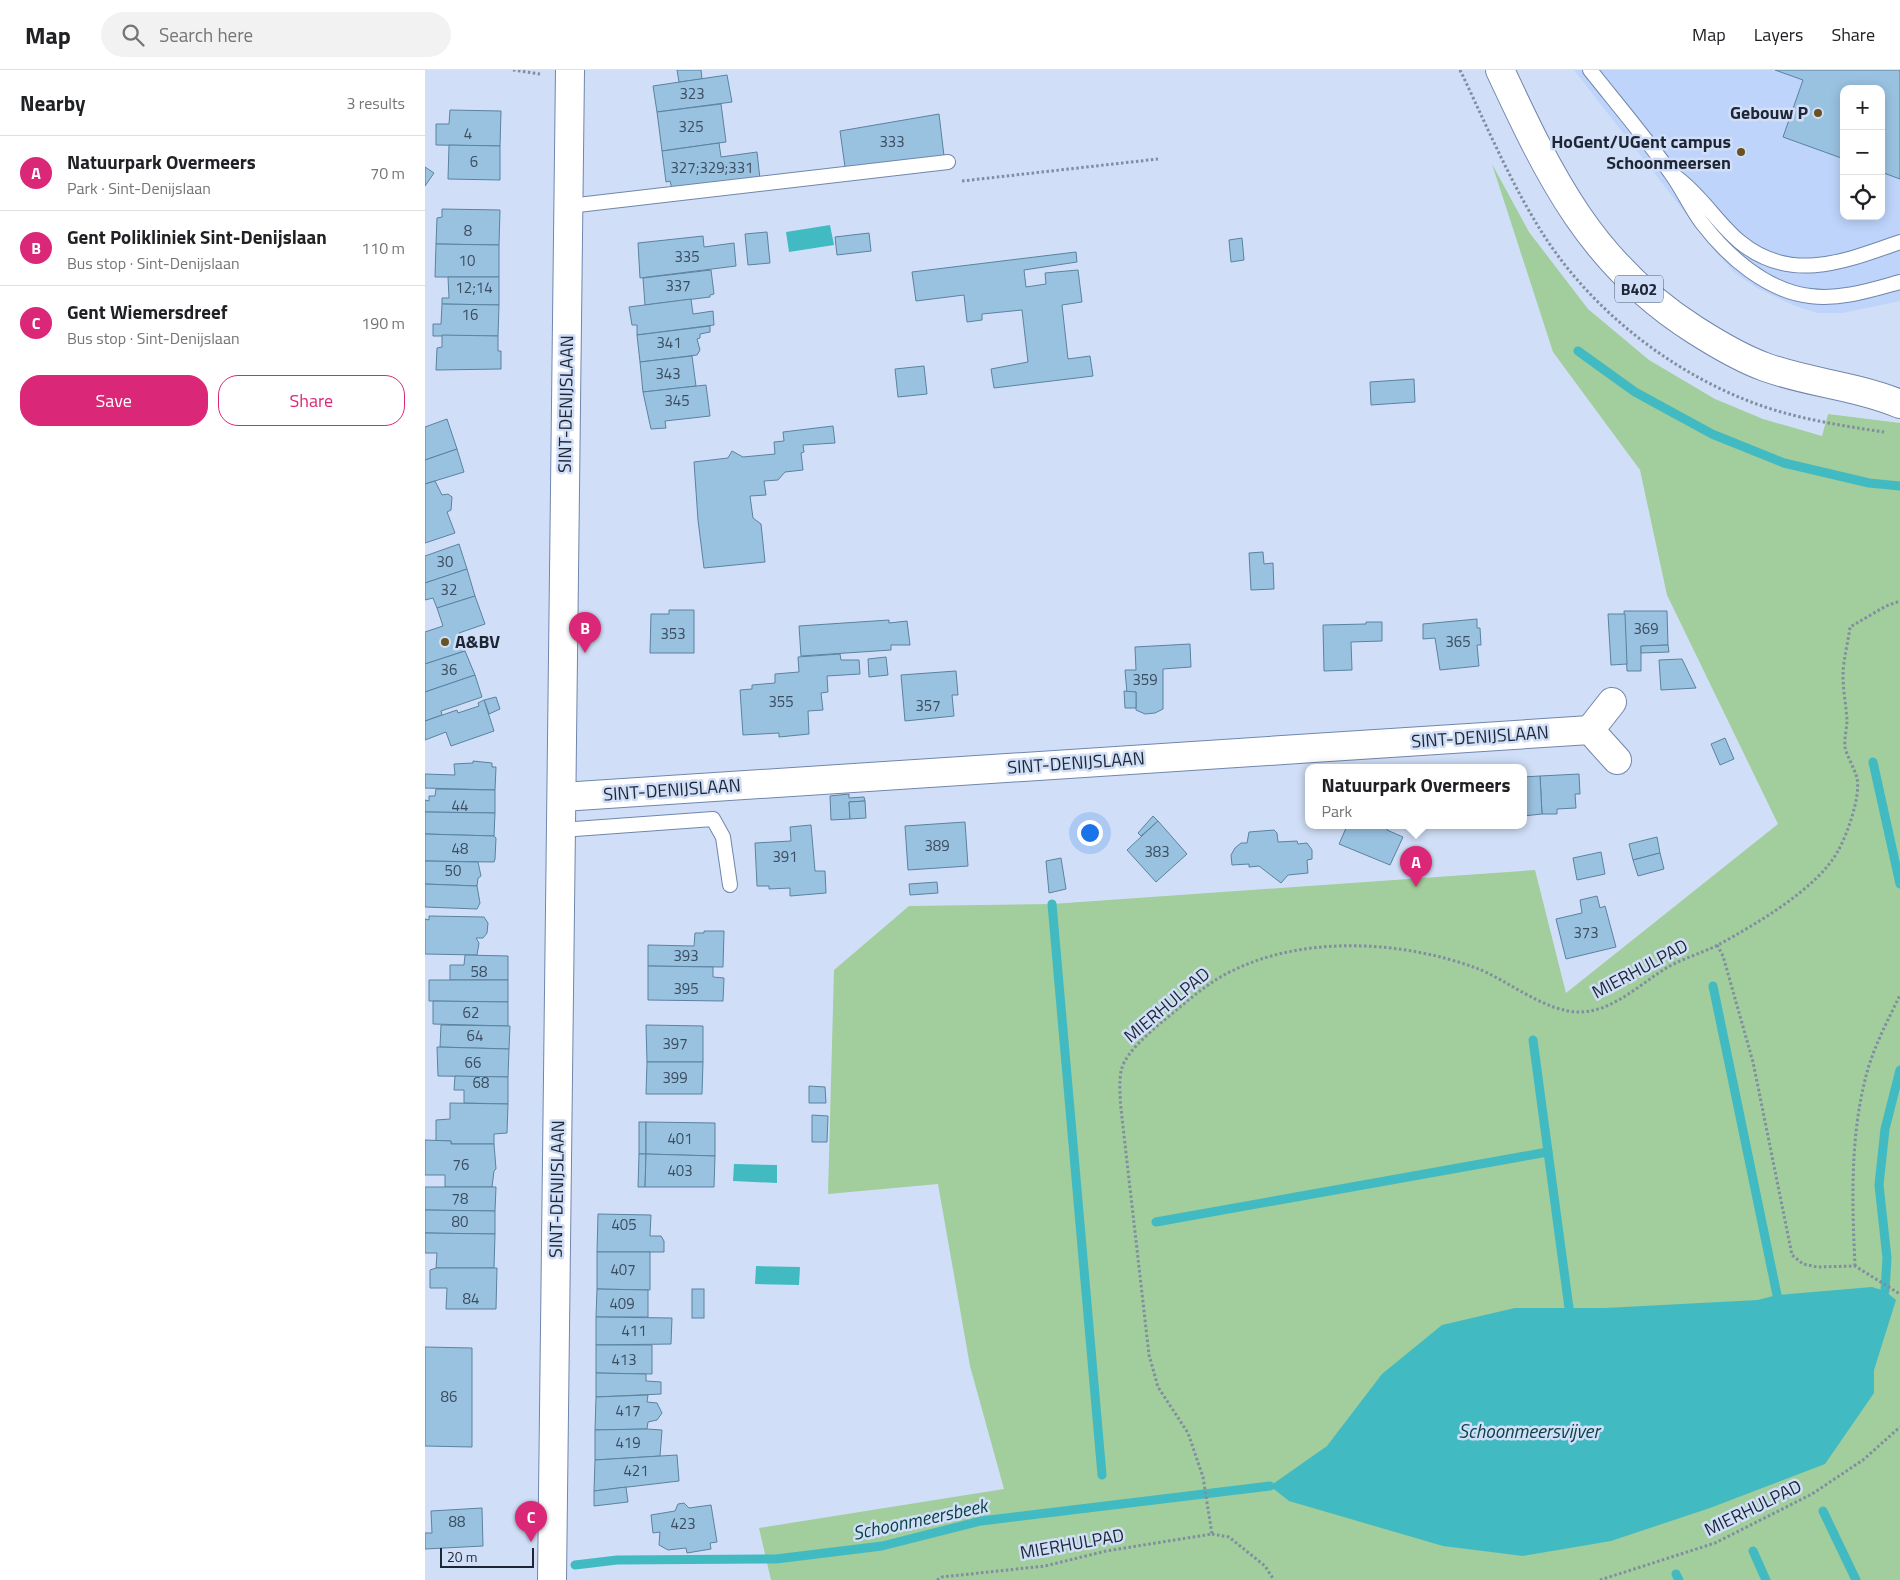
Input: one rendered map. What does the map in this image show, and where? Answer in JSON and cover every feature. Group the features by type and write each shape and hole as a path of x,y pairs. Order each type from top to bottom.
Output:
{"street":[{"name":"SINT-DENIJSLAAN","path":"552,1580 570,70"},
{"name":"B402","path":"1500,70 1538,151 1570,206 1604,252 1634,284 1672,316 1719,345 1764,367 1815,382 1887,392 1900,404"},
{"path":"1613,702 1591,730 1617,760"},
{"name":"SINT-DENIJSLAAN","path":"562,797 1591,730"}],"lane":[{"path":"1590,70 1671,174 1703,224 1724,248 1759,276 1783,289 1810,296 1839,296 1864,292 1900,282"},
{"path":"569,206 947,162"},
{"path":"1671,174 1692,189 1740,242 1761,256 1784,263 1819,265 1838,263 1900,242"},
{"path":"561,830 713,819 723,837 731,885"}],"path":[{"name":"MIERHULPAD","path":"1212,1534 1203,1477 1188,1433 1158,1387 1149,1355 1121,1109 1121,1068 1130,1054 1184,1004 1209,984 1235,969 1268,957 1318,948 1370,946 1422,953 1476,968 1565,1011 1582,1012 1600,1009 1670,966 1717,945 1800,893 1824,872 1839,850 1857,800 1858,780 1845,746 1847,722 1843,675 1850,627 1886,606 1900,601"},
{"path":"1717,945 1723,956 1753,1062 1792,1255 1803,1264 1817,1267 1855,1266 1900,1294"},
{"path":"1855,1266 1852,1189 1857,1121 1866,1074 1900,994"},
{"name":"MIERHULPAD","path":"1600,1580 1715,1544 1812,1494 1863,1460 1900,1427"},
{"name":"MIERHULPAD","path":"937,1580 942,1577 988,1571 1045,1566 1106,1551 1212,1534 1229,1536 1265,1566 1274,1580"}],"shaded area":[{"name":"HoGent/UGent campus Schoonmeersen","path":"1574,70 1900,70 1900,301 1843,313 1817,313 1795,306 1757,288 1734,272 1715,251"},
{"path":"1492,164 1529,232 1588,309 1649,360 1715,399 1763,419 1822,436 1828,414 1900,423 1900,1580 771,1580 759,1528 1004,1489 970,1366 938,1184 828,1194 834,970 909,906 1052,904 1535,870 1566,993 1778,824 1667,595 1640,470 1553,352"}],"water":[{"path":"830,225 834,245 789,252 786,232"},
{"path":"734,1164 777,1165 777,1183 733,1181"},
{"path":"756,1266 800,1267 799,1285 755,1284"},
{"name":"Schoonmeersvijver","path":"1872,1287 1885,1291 1896,1300 1874,1370 1874,1393 1825,1464 1710,1508 1611,1541 1523,1556 1443,1546 1289,1501 1270,1486 1327,1446 1382,1374 1442,1325 1515,1308 1605,1308 1758,1300 1777,1295"}],"building":[{"path":"677,70 701,70 702,79 679,82"},
{"name":"Gebouw P","path":"1775,70 1900,70 1900,179 1885,173 1885,85 1840,85 1840,158 1783,137 1803,80"},
{"path":"727,75 732,102 657,112 653,86"},
{"path":"721,104 726,142 662,151 657,112"},
{"path":"450,110 501,111 500,146 436,145 436,124 449,124"},
{"path":"939,114 944,156 845,167 840,131"},
{"path":"719,143 721,157 757,152 760,179 672,189 670,181 666,182 662,151"},
{"path":"449,145 500,146 500,180 448,179"},
{"path":"425,167 434,173 425,186"},
{"path":"442,209 500,210 499,245 436,244 437,218 442,217"},
{"path":"767,232 770,263 748,265 745,234"},
{"path":"869,233 871,251 837,255 835,237"},
{"path":"703,236 704,247 734,243 736,266 640,278 638,243"},
{"path":"1242,238 1244,260 1231,262 1229,240"},
{"path":"436,244 499,245 499,277 435,277"},
{"path":"1076,252 1077,262 1024,270 1026,287 1046,284 1045,273 1078,270 1082,302 1062,305 1068,359 1090,356 1093,376 994,388 991,369 1028,362 1022,310 982,314 982,320 967,322 964,295 916,301 912,272"},
{"path":"711,270 714,294 710,295 710,297 645,305 643,278"},
{"path":"448,277 499,277 499,305 442,304 442,298 449,298"},
{"path":"691,299 693,314 713,311 714,325 637,335 637,325 632,325 629,307"},
{"path":"442,304 499,305 498,336 433,336 433,324 441,324"},
{"path":"710,326 710,332 700,334 700,338 697,339 700,350 697,355 640,362 637,335"},
{"path":"442,335 498,336 498,351 501,351 501,369 436,370 437,348 442,347"},
{"path":"692,356 696,386 643,392 640,362"},
{"path":"924,366 927,394 898,397 895,369"},
{"path":"1414,379 1415,402 1371,405 1370,382"},
{"path":"706,385 710,416 665,421 666,428 651,429 643,392"},
{"path":"447,419 457,449 425,460 425,427"},
{"path":"833,426 835,443 803,445 804,452 801,453 803,470 785,472 778,480 764,481 766,495 750,496 753,518 761,524 765,562 704,568 694,462 728,458 732,451 743,457 775,454 774,442 784,441 783,432"},
{"path":"457,449 464,472 425,484 425,460"},
{"path":"435,481 442,495 448,494 452,497 451,510 447,512 455,533 425,543 425,484"},
{"path":"459,544 467,569 425,583 425,556"},
{"path":"1263,552 1264,564 1273,563 1274,589 1251,590 1249,553"},
{"path":"467,569 475,596 437,608 433,598 425,600 425,583"},
{"path":"475,596 485,624 459,633 465,651 425,664 425,632 443,626 437,608"},
{"path":"669,610 694,610 694,653 650,653 651,614 669,614"},
{"path":"1624,611 1667,611 1668,645 1641,646 1641,671 1627,671"},
{"path":"1608,614 1625,614 1627,664 1611,665"},
{"path":"1477,619 1477,628 1480,628 1481,645 1477,645 1479,666 1440,670 1435,638 1423,639 1423,624"},
{"path":"889,620 889,623 907,621 910,645 891,645 891,650 801,656 799,626"},
{"path":"1366,622 1382,622 1382,641 1351,642 1352,670 1324,671 1323,625 1366,624"},
{"path":"1190,644 1191,667 1163,669 1163,709 1155,713 1145,714 1136,710 1136,692 1127,693 1125,670 1136,670 1135,647"},
{"path":"1668,645 1669,652 1641,653 1641,646"},
{"path":"465,651 475,675 425,692 425,664"},
{"path":"840,654 841,660 859,660 860,674 827,676 828,692 821,693 823,710 808,711 809,734 779,737 779,733 743,735 740,690 752,689 752,685 775,683 775,674 799,672 798,657"},
{"path":"886,657 888,675 869,677 868,659"},
{"path":"1682,659 1696,688 1661,690 1659,660"},
{"path":"956,671 958,695 952,695 954,716 905,721 901,675"},
{"path":"475,675 482,697 441,711 442,715 425,721 425,692"},
{"path":"1124,691 1136,692 1136,708 1125,708"},
{"path":"496,697 500,709 489,714 484,700"},
{"path":"484,700 494,731 451,746 446,732 425,740 425,721 457,710 458,713 479,706 478,703"},
{"path":"1725,738 1734,759 1720,765 1711,744"},
{"path":"473,761 492,763 492,767 496,767 495,790 425,788 425,774 455,775 454,764 473,763"},
{"path":"1579,774 1580,794 1575,794 1576,808 1557,809 1557,814 1542,814 1540,776"},
{"path":"1540,776 1542,814 1527,816 1527,777"},
{"path":"436,789 495,790 495,813 425,812 425,800 429,801 429,796 435,796"},
{"path":"849,794 849,798 864,797 865,801 849,802 850,819 831,820 830,796"},
{"path":"865,801 866,818 850,819 849,802"},
{"path":"425,812 495,813 494,836 425,834"},
{"path":"1153,816 1158,821 1141,836 1138,833"},
{"path":"1158,821 1187,854 1156,882 1127,850"},
{"path":"965,822 968,866 908,870 905,826"},
{"path":"811,825 815,871 825,871 826,893 790,896 790,888 769,889 769,886 757,886 755,843 791,841 790,827"},
{"path":"1346,829 1387,829 1403,837 1390,865 1339,844"},
{"path":"1274,830 1277,833 1278,842 1297,841 1298,844 1307,843 1312,850 1312,859 1307,860 1308,873 1288,875 1281,883 1259,866 1249,867 1249,864 1232,865 1231,855 1241,843 1247,843 1249,832"},
{"path":"425,834 494,836 496,838 494,862 425,861"},
{"path":"1657,837 1660,853 1633,860 1629,844"},
{"path":"1601,852 1605,874 1577,880 1573,858"},
{"path":"1660,853 1664,869 1638,876 1633,860"},
{"path":"1061,858 1066,889 1049,893 1046,861"},
{"path":"425,861 478,862 481,876 478,878 477,886 425,884"},
{"path":"937,882 938,893 910,895 909,884"},
{"path":"425,884 477,886 480,903 477,909 425,907"},
{"path":"1597,896 1600,908 1605,906 1616,947 1566,959 1556,919 1582,913 1580,900"},
{"path":"429,916 484,917 488,923 487,933 483,938 476,938 479,943 477,955 425,954 425,919 429,920"},
{"path":"704,931 724,931 723,967 648,966 648,945 694,946 695,933 704,933"},
{"path":"465,955 508,956 508,980 450,980 450,965 464,965"},
{"path":"648,966 713,967 713,977 724,978 723,1001 648,1000"},
{"path":"429,980 508,980 508,1002 429,1001"},
{"path":"433,1001 508,1002 508,1026 433,1024"},
{"path":"441,1025 510,1026 509,1049 440,1047"},
{"path":"646,1025 703,1026 703,1062 647,1062"},
{"path":"437,1047 509,1049 508,1077 438,1076"},
{"path":"647,1062 703,1062 702,1094 646,1094"},
{"path":"455,1076 508,1077 508,1104 464,1103 464,1090 454,1090"},
{"path":"809,1086 825,1087 826,1103 809,1103"},
{"path":"450,1103 508,1104 507,1133 494,1134 494,1144 451,1144 451,1141 436,1141 436,1120 450,1119"},
{"path":"812,1115 828,1116 827,1142 812,1142"},
{"path":"639,1122 646,1122 646,1154 639,1154"},
{"path":"646,1122 715,1123 715,1156 646,1154"},
{"path":"425,1140 451,1141 451,1144 494,1144 496,1169 494,1171 492,1187 445,1187 445,1175 425,1175"},
{"path":"639,1154 646,1154 645,1187 638,1187"},
{"path":"646,1154 715,1156 714,1187 645,1187"},
{"path":"425,1187 496,1187 495,1211 425,1210"},
{"path":"425,1210 495,1211 495,1234 425,1233"},
{"path":"598,1214 651,1215 650,1236 661,1236 664,1241 664,1252 597,1252"},
{"path":"425,1233 495,1234 494,1268 436,1268 437,1253 425,1253"},
{"path":"597,1252 650,1252 650,1290 597,1289"},
{"path":"436,1268 497,1268 496,1309 446,1309 447,1288 430,1288 430,1270"},
{"path":"597,1289 648,1290 648,1317 596,1317"},
{"path":"692,1289 704,1289 704,1318 692,1318"},
{"path":"596,1317 672,1318 671,1344 596,1345"},
{"path":"596,1345 652,1345 652,1374 596,1373"},
{"path":"425,1347 472,1348 472,1447 425,1446"},
{"path":"596,1373 646,1374 646,1381 661,1382 661,1394 596,1397"},
{"path":"648,1395 647,1402 657,1403 662,1413 657,1420 648,1422 647,1429 595,1430 596,1397"},
{"path":"595,1430 662,1430 660,1456 595,1460"},
{"path":"677,1455 679,1481 594,1491 595,1460"},
{"path":"626,1487 628,1502 594,1506 594,1491"},
{"path":"684,1503 689,1508 711,1505 717,1542 710,1543 711,1549 687,1553 686,1548 668,1550 659,1545 660,1532 653,1533 651,1515 675,1511 678,1504"},
{"path":"482,1508 483,1546 425,1549 425,1533 432,1533 431,1511"}],"waterway":[{"path":"1578,351 1635,392 1712,434 1784,463 1869,483 1900,486"},
{"path":"1873,762 1900,884"},
{"path":"1052,904 1102,1475"},
{"path":"1713,986 1777,1295"},
{"path":"1533,1040 1569,1308"},
{"name":"Schoonmeersbeek","path":"1885,1291 1887,1258 1879,1185 1885,1129 1900,1070"},
{"path":"1156,1222 1548,1152"},
{"name":"Schoonmeersbeek","path":"575,1565 617,1560 776,1559 882,1546 981,1521 1270,1486"},
{"path":"1823,1511 1856,1580"},
{"path":"1753,1551 1766,1580"},
{"path":"1676,1574 1679,1580"}],"place":[{"name":"Gebouw P","path":"1818,113"},
{"name":"HoGent/UGent campus Schoonmeersen","path":"1741,152"},
{"name":"A&BV","path":"445,642"},
{"name":"Gent Polikliniek Sint-Denijslaan","path":"585,653"},
{"name":"Natuurpark Overmeers","path":"1416,887"},
{"name":"Gent Wiemersdreef","path":"531,1542"}]}
